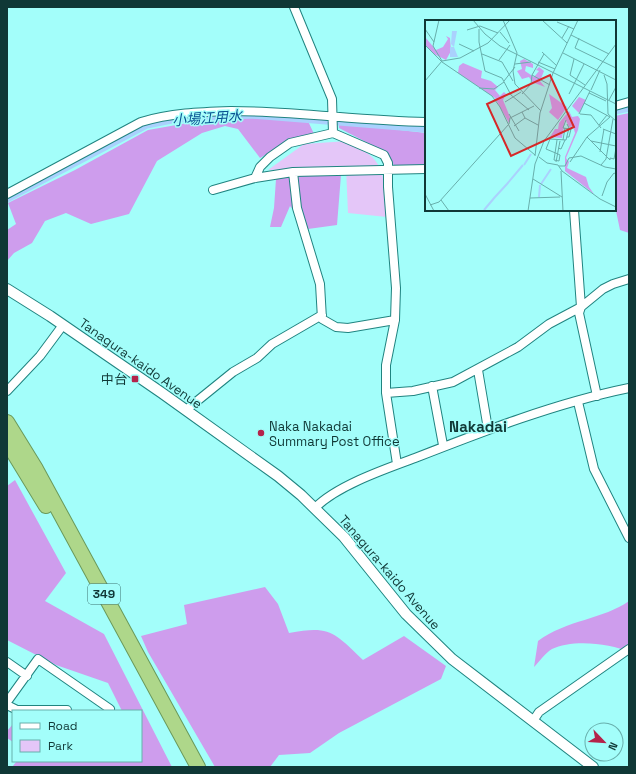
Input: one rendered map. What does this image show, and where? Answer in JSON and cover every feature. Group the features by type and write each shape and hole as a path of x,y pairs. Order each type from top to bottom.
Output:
{"highway":[{"name":"349","path":"7,422 43,481 198,767"},
{"name":"349","path":"7,442 42,498 188,767"}],"street":[{"path":"294,7 328,85 332,98 333,123"},
{"path":"616,106 629,102"},
{"path":"7,194 140,122 161,116 201,112 248,111 333,123 425,122"},
{"path":"333,123 384,155 388,163 396,288 395,320 386,365 386,393 397,464"},
{"path":"255,178 260,167 270,157 290,143 333,123"},
{"path":"213,190 255,178 293,172 425,169"},
{"path":"293,172 297,208 320,284 322,319 336,327 342,328 395,320"},
{"path":"574,211 581,307 580,313 597,396"},
{"path":"386,393 413,391 453,382 478,370 518,347 549,324 581,307 603,289 629,279"},
{"name":"Tanagura-kaido Avenue","path":"7,289 63,325 278,476 315,508 344,537 406,614 426,636 452,660 593,767"},
{"path":"186,410 233,372 257,358 272,344 322,315"},
{"path":"7,391 40,356 63,325"},
{"path":"478,370 488,429"},
{"path":"432,386 444,446"},
{"path":"315,508 324,498 397,464 488,429 597,396 629,388"},
{"path":"578,402 594,469 629,538"},
{"path":"533,721 539,712 629,649"},
{"path":"67,710 16,710 7,704 38,658 110,710"},
{"path":"7,662 26,676"}],"green space":[{"path":"348,141 369,154 378,165 385,187 387,217 348,213 346,168 268,170 304,144"}],"shaded area":[{"path":"629,113 629,233 620,230 616,211 616,116"},
{"path":"252,118 308,121 314,134 289,141 260,158 238,129 225,126 202,133 157,161 129,214 91,224 66,213 45,221 32,243 14,253 7,261 7,230 16,224 8,203 75,170 148,130 199,121"},
{"path":"339,123 425,133 425,167 396,169 387,153 339,128"},
{"path":"300,174 341,175 337,225 308,229 290,206 281,227 270,227 274,208 276,179"},
{"path":"15,480 66,573 45,601 104,634 172,767 12,767 16,762 142,762 142,710 122,710 108,683 56,665 7,640 7,486"},
{"path":"265,587 278,604 289,633 314,630 330,633 338,637 363,660 404,636 446,666 441,679 339,733 310,753 279,755 270,767 215,767 148,652 141,636 187,624 184,605"},
{"path":"629,601 629,652 602,644 570,644 550,650 534,667 538,641 561,628 608,612"},
{"path":"12,725 12,741 7,738 7,731"}],"waterway":[{"name":"小場江用水","path":"616,111 629,108"},
{"name":"小場江用水","path":"7,199 147,125 177,119 251,115 425,129"}],"place":[{"name":"中台","path":"135,379"},
{"name":"Naka Nakadai Summary Post Office","path":"261,433"}],"district":[{"name":"Nakadai","path":"478,427"}]}
